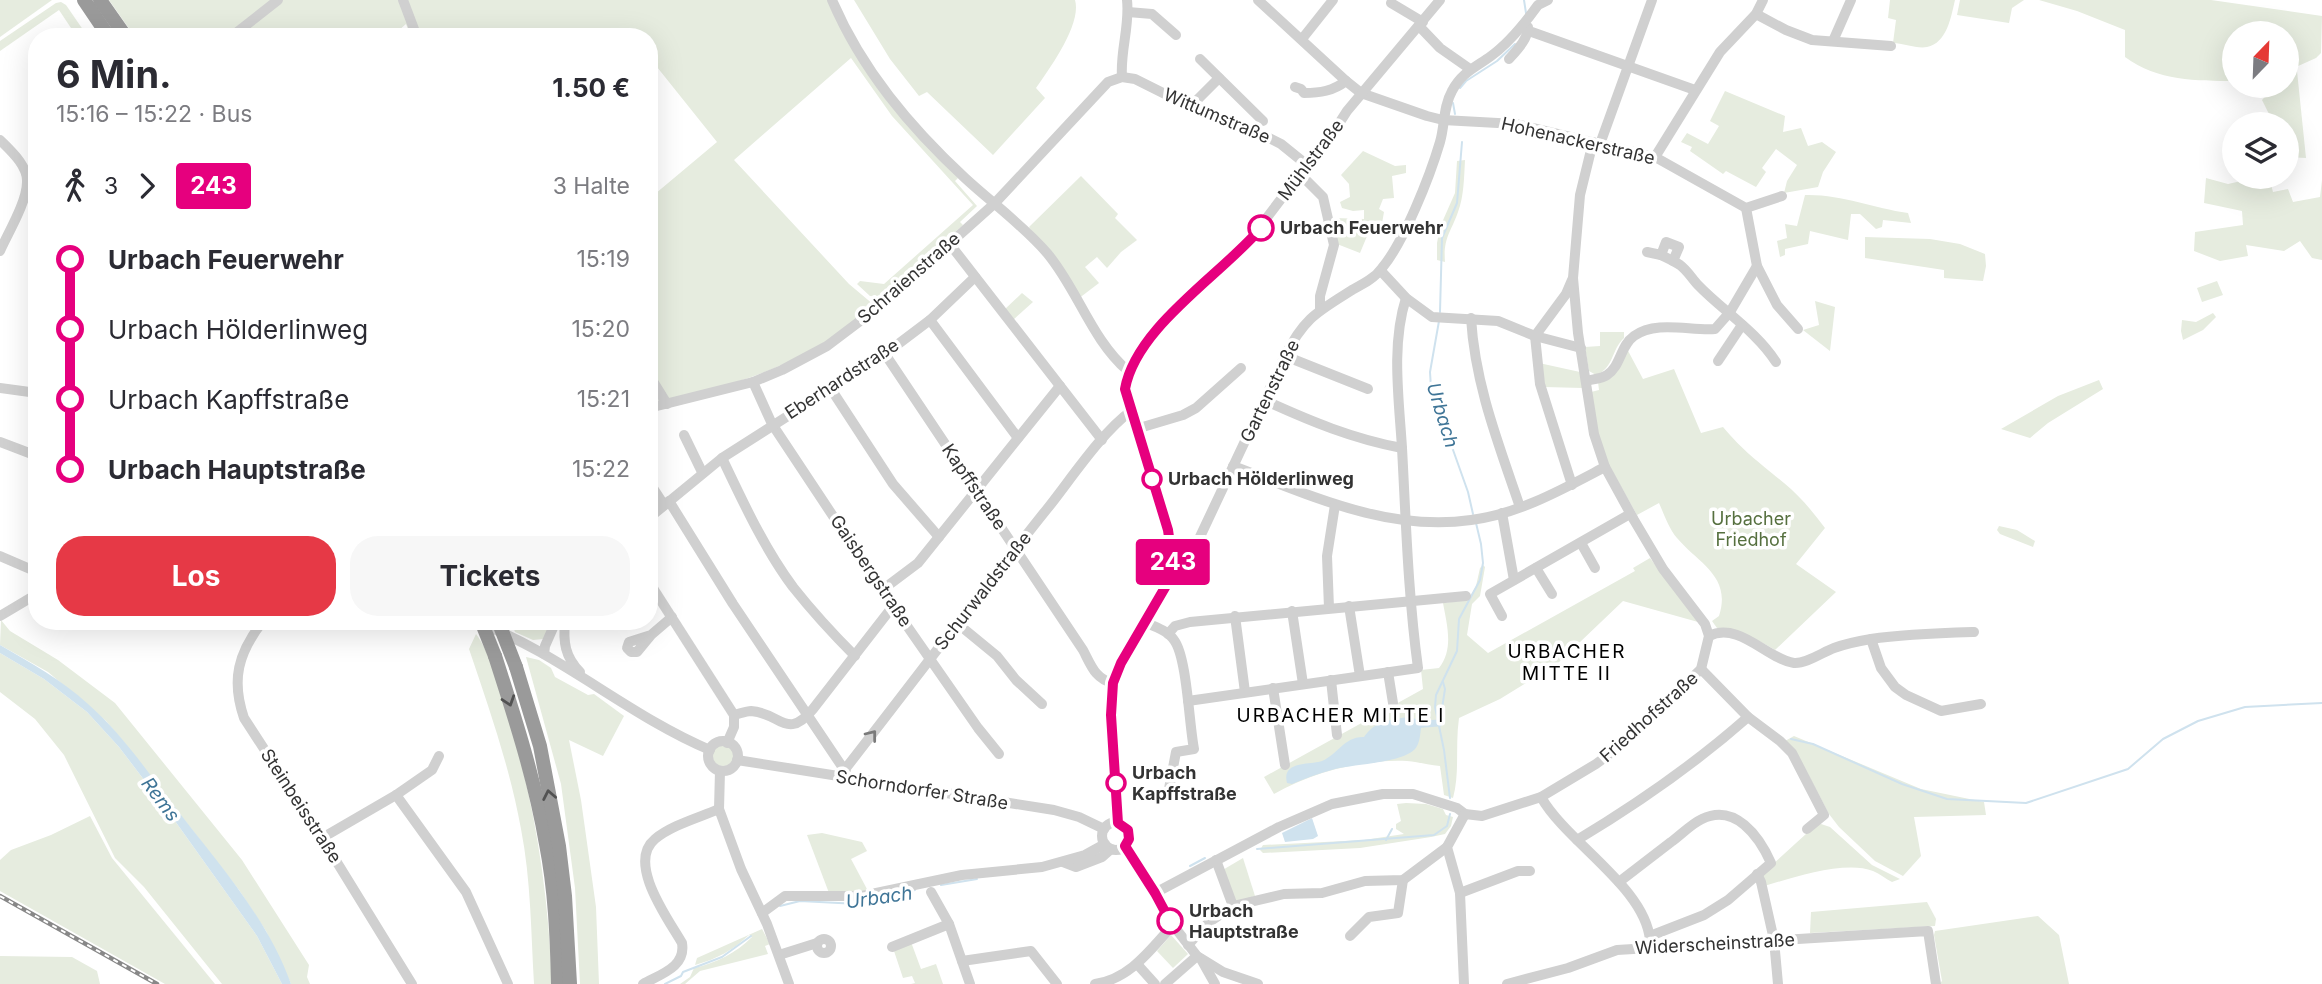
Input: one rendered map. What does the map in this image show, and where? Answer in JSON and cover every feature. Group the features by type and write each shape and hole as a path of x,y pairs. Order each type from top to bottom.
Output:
{"highway":[{"path":"84,0 104,28"},
{"path":"100,0 119,28"},
{"path":"485,630 524,746 546,844 554,898 558,984"},
{"path":"502,630 540,746 559,846 570,984"}],"street":[{"path":"242,28 278,0"},
{"path":"403,0 414,28"},
{"path":"832,0 875,79 898,109 931,145 1029,234 1048,255 1106,349 1128,371 1125,389 1168,530 1174,572 1121,663 1113,683 1111,715 1118,823"},
{"path":"1122,77 1128,0"},
{"name":"Hohenackerstraße","path":"1258,0 1361,93 1427,117 1516,124 1654,157 1746,208"},
{"path":"1302,39 1334,0"},
{"path":"1509,59 1519,48 1526,25 1538,5 1548,0"},
{"path":"1652,0 1596,143 1580,195 1573,278 1594,434 1605,467 1663,569 1699,614 1709,636 1716,633 1737,636 1754,642 1791,663 1798,663 1837,647 1871,639 1974,632"},
{"path":"1654,157 1720,52 1756,14 1763,0"},
{"path":"1833,41 1851,0"},
{"name":"Mühlstraße","path":"1128,371 1158,330 1189,295 1231,261 1253,236 1303,170 1322,150 1361,93 1421,24 1435,2"},
{"path":"1391,4 1421,24 1440,48 1470,69"},
{"path":"1128,12 1152,14 1175,35"},
{"path":"1756,14 1812,40 1891,46"},
{"path":"1526,25 1695,90"},
{"name":"Gartenstraße","path":"1174,572 1190,558 1301,327 1320,310 1381,271 1391,256 1452,119 1447,101 1453,88 1470,69 1492,55 1526,25"},
{"path":"1200,59 1263,121"},
{"name":"Schraienstraße","path":"658,406 753,382 827,346 880,306 994,204 1108,82 1122,77"},
{"name":"Wittumstraße","path":"1122,77 1135,79 1190,107 1281,144 1323,197 1334,245 1320,296 1320,310"},
{"path":"1190,107 1219,78"},
{"path":"1296,86 1304,93 1315,93 1336,89 1346,81"},
{"path":"0,140 28,173"},
{"path":"0,251 28,188"},
{"path":"1782,196 1746,208 1757,266 1777,305 1798,329"},
{"path":"949,243 1102,440"},
{"path":"1647,252 1673,261 1730,312 1770,352 1776,362"},
{"path":"1586,381 1606,377 1616,367 1624,346 1636,334 1654,329 1715,329 1730,312 1757,266"},
{"path":"1381,271 1406,298 1438,318 1498,321 1535,336 1581,348"},
{"name":"Eberhardstraße","path":"658,510 722,458 885,354 930,320 975,277"},
{"path":"1572,485 1540,384 1535,336 1566,294 1573,278"},
{"path":"1188,701 1418,668 1409,601 1398,401 1401,314 1406,298"},
{"path":"1471,318 1473,353 1481,392 1520,507"},
{"path":"930,320 1018,438"},
{"path":"1718,361 1742,325"},
{"name":"Kapffstraße","path":"885,354 1083,650 1094,672 1104,681 1113,683"},
{"path":"1285,356 1368,389"},
{"path":"1136,429 1183,415 1196,408 1241,368"},
{"name":"Gaisbergstraße","path":"753,382 772,424 893,606 999,754"},
{"path":"882,590 918,563 1060,386"},
{"path":"0,388 28,392"},
{"path":"831,389 893,484 939,537"},
{"path":"658,390 667,404"},
{"path":"1266,401 1322,426 1368,442 1402,447"},
{"name":"Schurwaldstraße","path":"846,773 1015,549 1102,440 1120,419 1131,411"},
{"path":"684,435 702,472"},
{"path":"0,442 28,453"},
{"path":"722,458 760,533 792,584 822,622 855,656"},
{"path":"1233,466 1335,505 1405,522 1475,519 1502,513 1572,485 1605,467"},
{"path":"658,492 846,773"},
{"path":"1329,608 1327,555 1335,505"},
{"path":"1502,513 1514,580"},
{"path":"1502,617 1490,594 1630,514"},
{"path":"1581,543 1595,568"},
{"path":"0,556 28,568"},
{"path":"1536,568 1552,594"},
{"path":"658,596 734,715 734,727 727,743"},
{"path":"1168,634 1175,626 1184,623 1466,596"},
{"path":"0,616 28,599"},
{"path":"734,715 752,711 790,726 800,723 893,606"},
{"path":"1349,606 1360,676"},
{"path":"1292,611 1303,684"},
{"path":"658,630 672,617"},
{"path":"1235,617 1245,692"},
{"path":"1146,623 1168,634 1180,649 1188,701 1194,749 1176,752 1168,794"},
{"path":"958,624 997,656 1016,680 1042,704"},
{"name":"Steinbeisstraße","path":"257,630 245,648 239,664 237,699 244,718 412,984"},
{"path":"495,630 544,654 637,713 710,750"},
{"path":"544,654 556,647 560,630"},
{"path":"562,630 568,658 592,684"},
{"path":"652,635 658,630"},
{"name":"Friedhofstraße","path":"1155,893 1309,813 1332,804 1362,797 1413,794 1427,797 1465,814 1482,816 1541,797 1596,764 1623,744 1701,670 1709,636"},
{"path":"1871,639 1881,668 1895,687 1906,695 1941,711 1981,704"},
{"path":"1701,670 1748,717 1780,741 1801,768 1824,815 1807,830"},
{"path":"1388,672 1393,703"},
{"path":"1331,680 1337,735"},
{"path":"1273,688 1285,765"},
{"path":"1577,840 1622,813 1748,717"},
{"path":"727,743 735,748 737,761 729,770 720,771 710,764 710,750 715,744 727,743"},
{"path":"322,838 396,795 432,770 439,756"},
{"name":"Schorndorfer Straße","path":"737,761 846,773 1054,810 1079,817 1104,829"},
{"path":"720,771 719,809 789,984"},
{"path":"396,795 466,892 508,984"},
{"path":"1541,797 1577,840 1619,883 1638,908 1650,942 1728,900 1771,863 1762,844 1743,824 1733,816 1719,813 1701,819 1619,883"},
{"path":"643,984 675,966 681,960 683,952 682,943 649,882 644,861 646,852 653,840 719,809"},
{"path":"1188,945 1209,922 1233,906 1283,894 1322,892 1365,880 1403,880 1447,847 1465,814"},
{"path":"762,914 785,896 862,896 962,875 1042,867 1108,847 1118,850 1125,846 1129,839 1128,830 1118,823 1110,824 1104,829 1102,837 1108,847"},
{"path":"1125,846 1172,925 1199,958 1215,984"},
{"path":"1447,847 1460,893 1464,984"},
{"path":"1216,860 1233,906"},
{"path":"1460,893 1518,871 1530,871"},
{"path":"1758,874 1774,940 1778,984"},
{"path":"1350,936 1369,917 1398,913 1403,880"},
{"path":"931,892 949,924 970,984"},
{"path":"892,947 949,924"},
{"path":"1095,984 1111,983 1137,964 1172,925"},
{"name":"Widerscheinstraße","path":"1507,984 1650,942 1774,940 1927,931 1936,984"},
{"path":"779,955 817,943"},
{"path":"962,961 1031,951 1057,984"},
{"path":"1167,982 1199,958"},
{"path":"1199,958 1223,972 1258,984"},
{"path":"1137,964 1155,984"}],"green space":[{"path":"0,0 52,0 0,37"},
{"path":"109,0 829,0 841,27 958,178 955,181 977,206 960,222 963,225 882,298 870,296 857,284 860,281 884,284 973,205 892,116 851,58 734,160 849,284 874,305 837,334 774,368 712,389 658,402 658,191 717,142 658,68 658,28 408,28 406,24 401,28 129,28"},
{"path":"854,0 1075,0 1076,10 1063,45 1036,88 1045,98 993,155 927,92 919,96 890,59"},
{"path":"1890,0 1955,0 1944,35 1934,45 1923,47 1893,43 1896,20 1888,18"},
{"path":"1960,0 2024,0 2012,8 2009,23 1957,15"},
{"path":"2039,0 2211,0 2322,16 2321,53 2300,65 2300,21 2222,21 2222,81 2178,78 2151,71 2125,57 2125,30 2077,11"},
{"path":"56,3 66,5 82,28 71,28 59,10 33,28 28,28 28,32 0,51 0,41"},
{"path":"1725,91 1785,116 1783,132 1801,128 1808,146 1822,142 1836,152 1823,172 1818,187 1784,193 1787,181 1797,165 1776,149 1762,168 1766,172 1756,187 1726,171 1723,174 1690,151 1692,147 1681,142 1687,133 1708,144 1719,126 1710,121"},
{"path":"2300,98 2306,158 2299,158 2299,112 2268,112 2262,100"},
{"path":"1363,151 1395,166 1406,165 1406,173 1392,176 1394,198 1383,199 1379,209 1384,212 1381,229 1370,229 1360,253 1337,244 1332,228 1335,218 1364,219 1364,210 1342,208 1340,202 1350,197 1349,184 1341,175"},
{"path":"1465,160 1461,200 1446,241 1445,262 1437,260 1440,227 1455,193 1457,161"},
{"path":"1081,176 1118,214 1115,218 1137,240 1121,252 1107,268 1097,257 1085,267 1099,283 1078,299 1029,227"},
{"path":"2206,178 2222,182 2222,189 2272,189 2273,192 2288,189 2293,202 2320,197 2322,180 2322,260 2312,258 2300,241 2284,251 2246,245 2248,256 2220,261 2194,251 2195,232 2243,225 2242,211 2204,203"},
{"path":"1805,195 1831,197 1908,213 1911,223 1883,220 1882,227 1876,229 1860,214 1851,214 1848,240 1810,231 1808,244 1785,249 1785,255 1780,257 1777,241 1787,238 1785,224 1797,226"},
{"path":"1865,237 1930,239 1960,244 1985,254 1983,281 1944,278 1944,270 1865,258"},
{"path":"2217,281 2223,295 2202,302 2197,288"},
{"path":"1022,293 1033,302 1013,320 1004,310"},
{"path":"1815,301 1835,307 1830,351 1803,330 1819,325"},
{"path":"2213,313 2216,317 2203,330 2183,340 2182,320 2196,322"},
{"path":"1600,332 1624,332 1624,338 1606,368 1596,375 1589,371 1585,347 1600,346"},
{"name":"Urbacher Friedhof","path":"1626,347 1643,379 1674,369 1701,433 1723,427 1795,493 1825,528 1796,564 1836,592 1775,650 1747,636 1717,628 1712,621 1719,616 1722,602 1717,580 1674,534 1659,503 1637,515 1605,458 1596,431 1591,392 1599,390 1598,382"},
{"path":"1539,363 1580,372 1583,388 1544,387"},
{"path":"2099,380 2103,389 2048,423 2030,438 2001,429 2058,396"},
{"path":"1999,526 2017,530 2035,541 2033,547 2000,534 1997,530"},
{"path":"1650,558 1698,622 1623,601 1557,664 1500,699 1459,718 1453,798 1444,795 1440,766 1407,761 1373,762 1338,768 1305,779 1274,794 1264,777 1423,689 1421,670 1439,668 1447,653 1448,637 1443,603 1468,600 1483,565 1485,567 1480,596 1472,604 1467,635 1488,653 1635,571 1633,568"},
{"path":"1,620 10,631 58,660 115,703 242,860 309,965 307,977 310,984 291,984 266,931 239,890 106,721 48,672 0,645"},
{"path":"514,630 549,630 543,639 533,640"},
{"path":"476,634 499,685 524,773 543,877 552,984 534,984 524,848 505,761 469,649"},
{"path":"0,653 44,679 87,712 119,747 257,936 282,984 222,984 144,887 115,858 64,755 35,719 0,692"},
{"path":"526,657 539,660 551,668 555,677 588,695 594,694 624,716 603,756 569,740 581,800 596,907 599,984 580,984 575,888 561,784"},
{"path":"1794,736 1921,789 1984,802 1986,815 1914,817 1921,856 1903,876 1875,861 1839,827 1829,814 1799,757 1785,741"},
{"path":"723,744 731,747 734,755 731,763 723,766 715,763 712,755 715,747"},
{"path":"1397,804 1426,804 1443,809 1446,815 1453,817 1451,826 1445,834 1360,848 1263,853 1260,850 1263,845 1364,840 1404,834 1396,829 1396,824 1401,821"},
{"path":"90,816 112,858 215,984 165,984 0,891 0,860 11,850"},
{"path":"1818,823 1830,827 1872,865 1900,879 1892,882 1873,871 1848,868 1818,871 1764,886 1761,875"},
{"path":"822,833 862,842 867,851 851,859 868,891 829,893 807,835"},
{"path":"1243,858 1255,896 1236,902 1221,871"},
{"path":"1927,902 1936,919 1935,926 1810,933 1811,912"},
{"path":"2038,916 2059,935 2069,984 1939,984 1942,981 1935,931"},
{"path":"762,929 770,944 765,946 768,954 700,971 685,984 680,984 690,977 694,968 725,957 752,937 749,935 724,953 695,965 697,958"},
{"path":"1171,935 1188,954 1173,968 1157,951"},
{"path":"911,942 921,969 936,964 943,984 911,984 915,983 912,976 903,978 894,951"},
{"path":"0,956 72,957 97,971 100,984 0,984"}],"water":[{"name":"Rems","path":"0,645 68,687 123,740 240,891 269,936 291,984 282,984 257,936 119,747 87,712 44,679 0,653"},
{"path":"1408,717 1424,721 1425,727 1421,728 1417,747 1409,754 1335,769 1292,784 1287,783 1286,776 1293,767 1322,761 1352,739 1364,737 1378,724"},
{"path":"1312,818 1318,836 1285,842 1282,833"}],"waterway":[{"name":"Urbach","path":"1524,0 1526,13"},
{"name":"Urbach","path":"1460,88 1515,44"},
{"name":"Urbach","path":"1453,103 1455,114"},
{"name":"Urbach","path":"1440,312 1442,238 1457,203 1462,142"},
{"name":"Urbach","path":"1439,321 1430,372 1431,388 1468,492 1473,514"},
{"name":"Urbach","path":"1450,798 1435,707 1436,695 1457,651 1459,619 1480,580 1483,563 1476,523"},
{"name":"Urbach","path":"1440,721 1445,689 1443,682"},
{"path":"1791,739 1813,744 1902,784 1947,799 2026,803 2128,769 2163,739 2198,721 2245,707 2322,703"},
{"name":"Urbach","path":"1424,724 1439,723"},
{"name":"Urbach","path":"1257,849 1434,835 1447,826 1450,814"},
{"path":"1386,840 1392,829"},
{"name":"Urbach","path":"1190,866 1205,858"},
{"name":"Urbach","path":"941,885 977,879"},
{"name":"Urbach","path":"780,906 800,901 858,904 915,890"},
{"name":"Urbach","path":"665,984 681,976 683,972 722,957 751,936"}],"railway":[{"path":"0,896 157,984"}],"bus line":[{"name":"243","path":"1170,921 1125,846 1129,839 1128,830 1118,823 1111,715 1113,683 1121,663 1174,572 1168,530 1125,389 1128,371 1158,330 1189,295 1231,261 1261,228"}],"place":[{"name":"Urbach Feuerwehr","path":"1261,228"},
{"name":"Urbach Hölderlinweg","path":"1152,479"},
{"name":"Urbach Kapffstraße","path":"1116,783"},
{"name":"Urbach Hauptstraße","path":"1170,921"}],"district":[{"name":"URBACHER MITTE II","path":"1567,662"},
{"name":"URBACHER MITTE I","path":"1341,715"}]}
